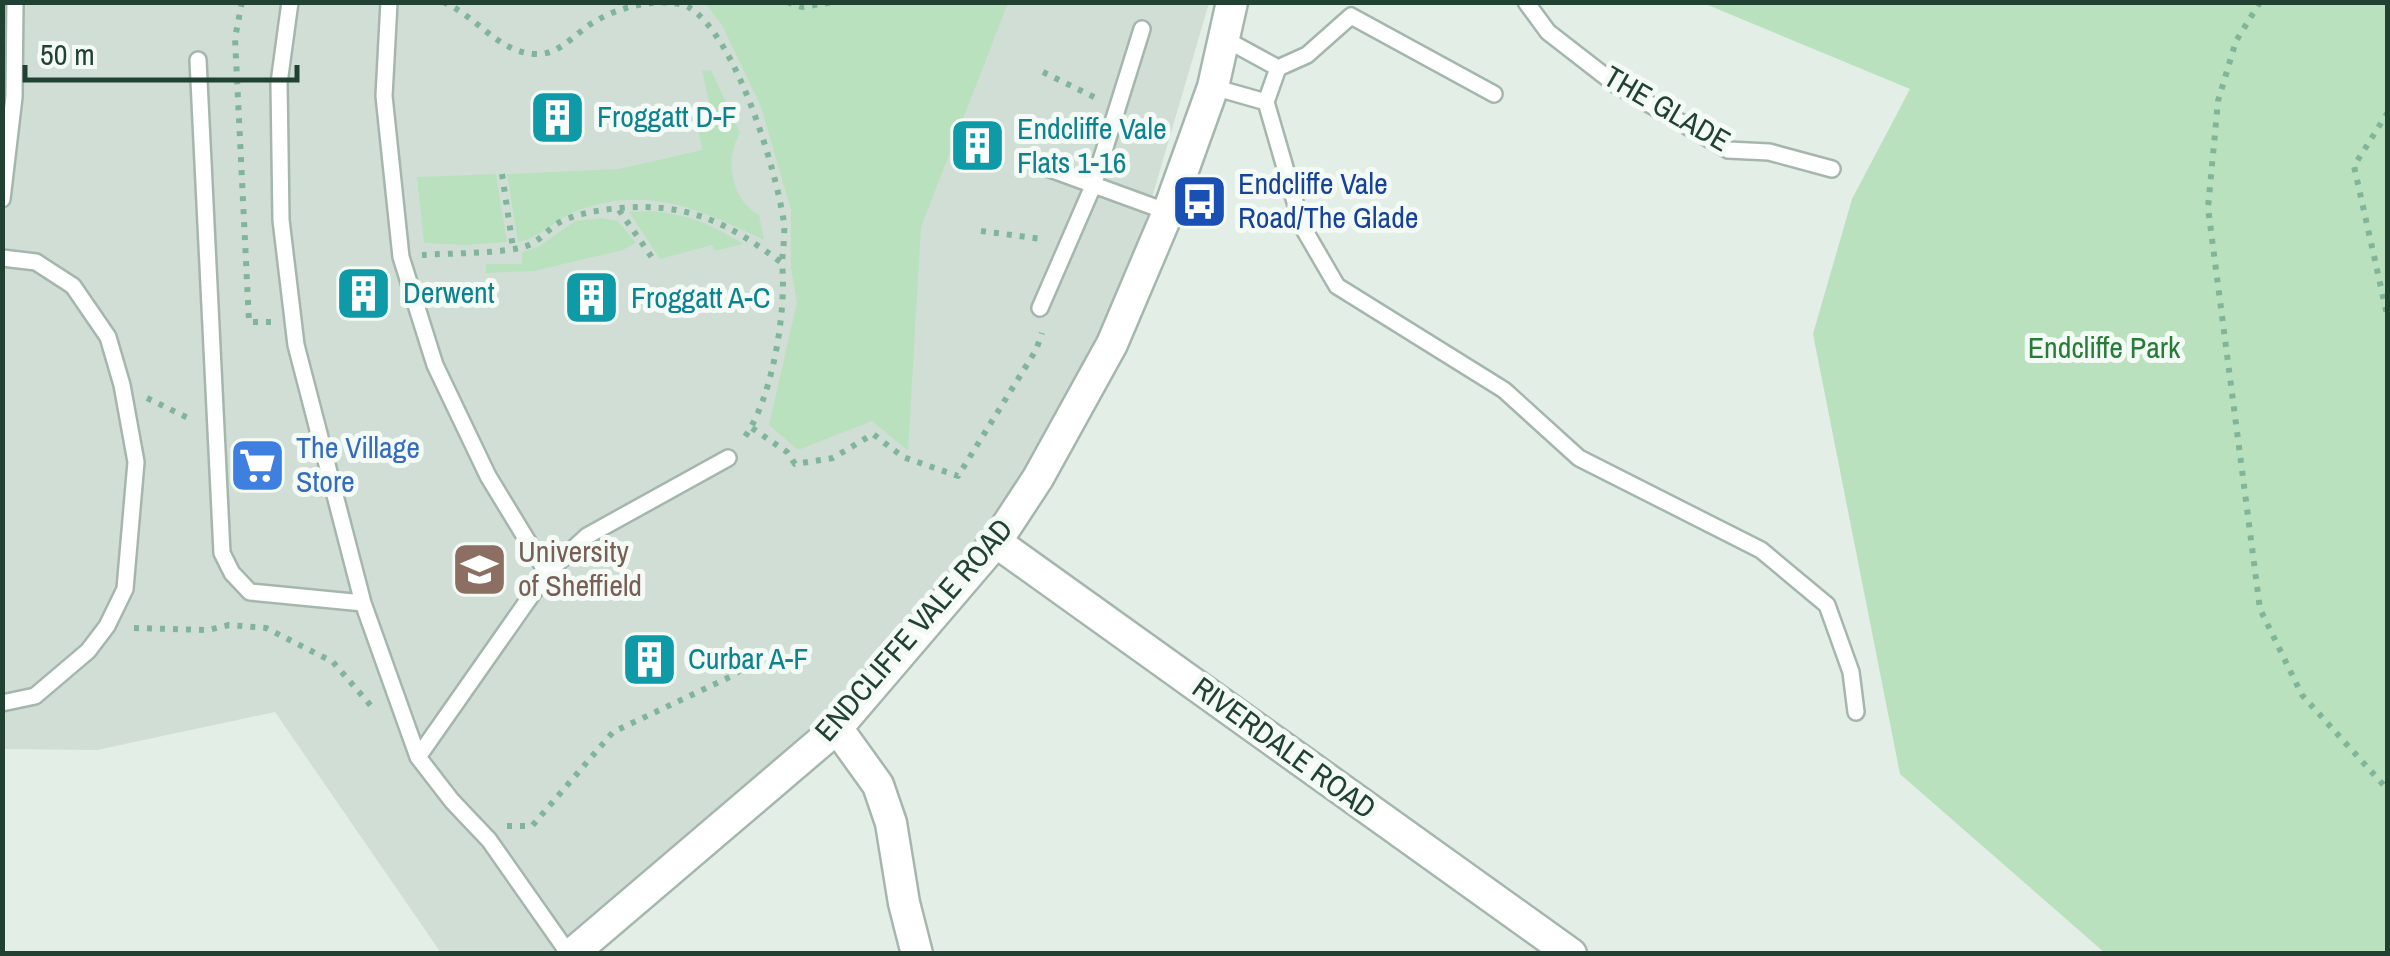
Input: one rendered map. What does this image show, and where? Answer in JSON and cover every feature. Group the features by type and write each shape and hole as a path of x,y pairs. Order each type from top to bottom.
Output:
{"street":[{"name":"ENDCLIFFE VALE ROAD","path":"570,954 838,728 996,542 1038,478 1112,344 1168,212 1213,87 1232,2"},
{"name":"RIVERDALE ROAD","path":"996,542 1571,954"},
{"path":"838,728 878,785 890,823 917,954"}],"lane":[{"path":"2,199 14,97 14,2"},
{"path":"290,2 279,82 281,220 296,344 363,603 418,758 476,826 570,954"},
{"path":"390,2 384,96 401,257 436,365 488,476 547,573"},
{"name":"THE GLADE","path":"1526,2 1548,32 1615,84 1728,150 1769,152 1832,169"},
{"path":"1494,94 1351,16 1307,55 1278,68 1266,102 1302,226 1337,286 1504,390 1579,458 1761,550 1827,605 1851,672 1856,712"},
{"path":"1040,308 1093,186 1142,29"},
{"path":"1225,39 1278,68"},
{"path":"198,60 222,553 232,573 250,592 363,603"},
{"path":"1213,87 1266,102"},
{"path":"1039,166 1168,212"},
{"path":"2,258 36,262 72,286 108,337 122,385 136,462 125,589 108,626 88,651 36,696 2,703"},
{"path":"418,758 547,573 587,536 728,458"}],"path":[{"path":"242,2 235,38 249,322 294,322"},
{"path":"444,2 463,10 514,51 540,55 563,46 582,29 620,9 656,2 686,4 718,38 761,133 784,227 785,293 772,366 752,428 728,458"},
{"path":"787,2 834,2"},
{"path":"2260,2 2236,42 2218,101 2208,208 2260,609 2302,695 2388,790"},
{"path":"1044,72 1117,108"},
{"path":"2388,112 2354,166 2388,319"},
{"path":"502,174 513,248"},
{"path":"401,257 528,246 557,224 574,217 618,208 670,207 707,216 782,263"},
{"path":"618,208 653,259"},
{"path":"982,231 1068,243"},
{"path":"752,428 787,452 795,464 833,458 874,434 902,457 958,476 1036,350 1046,321 1040,308"},
{"path":"122,385 218,433"},
{"path":"108,626 266,628 333,662 418,758"},
{"path":"476,826 532,826 613,732 734,676 761,654"}],"shaded area":[{"name":"University of Sheffield","path":"3,3 1209,3 1085,427 654,899 573,953 441,953 275,712 97,750 3,749"}],"green space":[{"path":"705,3 1008,3 921,227 908,451 872,421 798,450 769,425 797,302 791,268 791,210 761,107 722,25"},
{"name":"Endcliffe Park","path":"1703,3 2387,3 2387,953 2105,953 1900,774 1813,334 1852,199 1910,89"},
{"path":"711,70 740,133 732,155 736,189 759,215 764,240 674,204 629,200 579,210 518,242 507,174 619,169 702,150 699,132 715,128 702,71"},
{"path":"496,174 507,242 424,243 417,177"},
{"path":"652,211 700,222 743,244 715,251 712,245 660,259 629,212"},
{"path":"575,221 618,221 636,243 623,250 534,271 486,273 486,264 522,264 522,252 538,247"}],"place":[{"name":"Froggatt D-F","path":"558,117"},
{"name":"Endcliffe Vale Flats 1-16","path":"978,146"},
{"name":"Endcliffe Vale Road/The Glade","path":"1199,201"},
{"name":"Derwent","path":"364,293"},
{"name":"Froggatt A-C","path":"592,298"},
{"name":"The Village Store","path":"257,465"},
{"name":"University of Sheffield","path":"479,569"},
{"name":"Curbar A-F","path":"649,659"}]}
